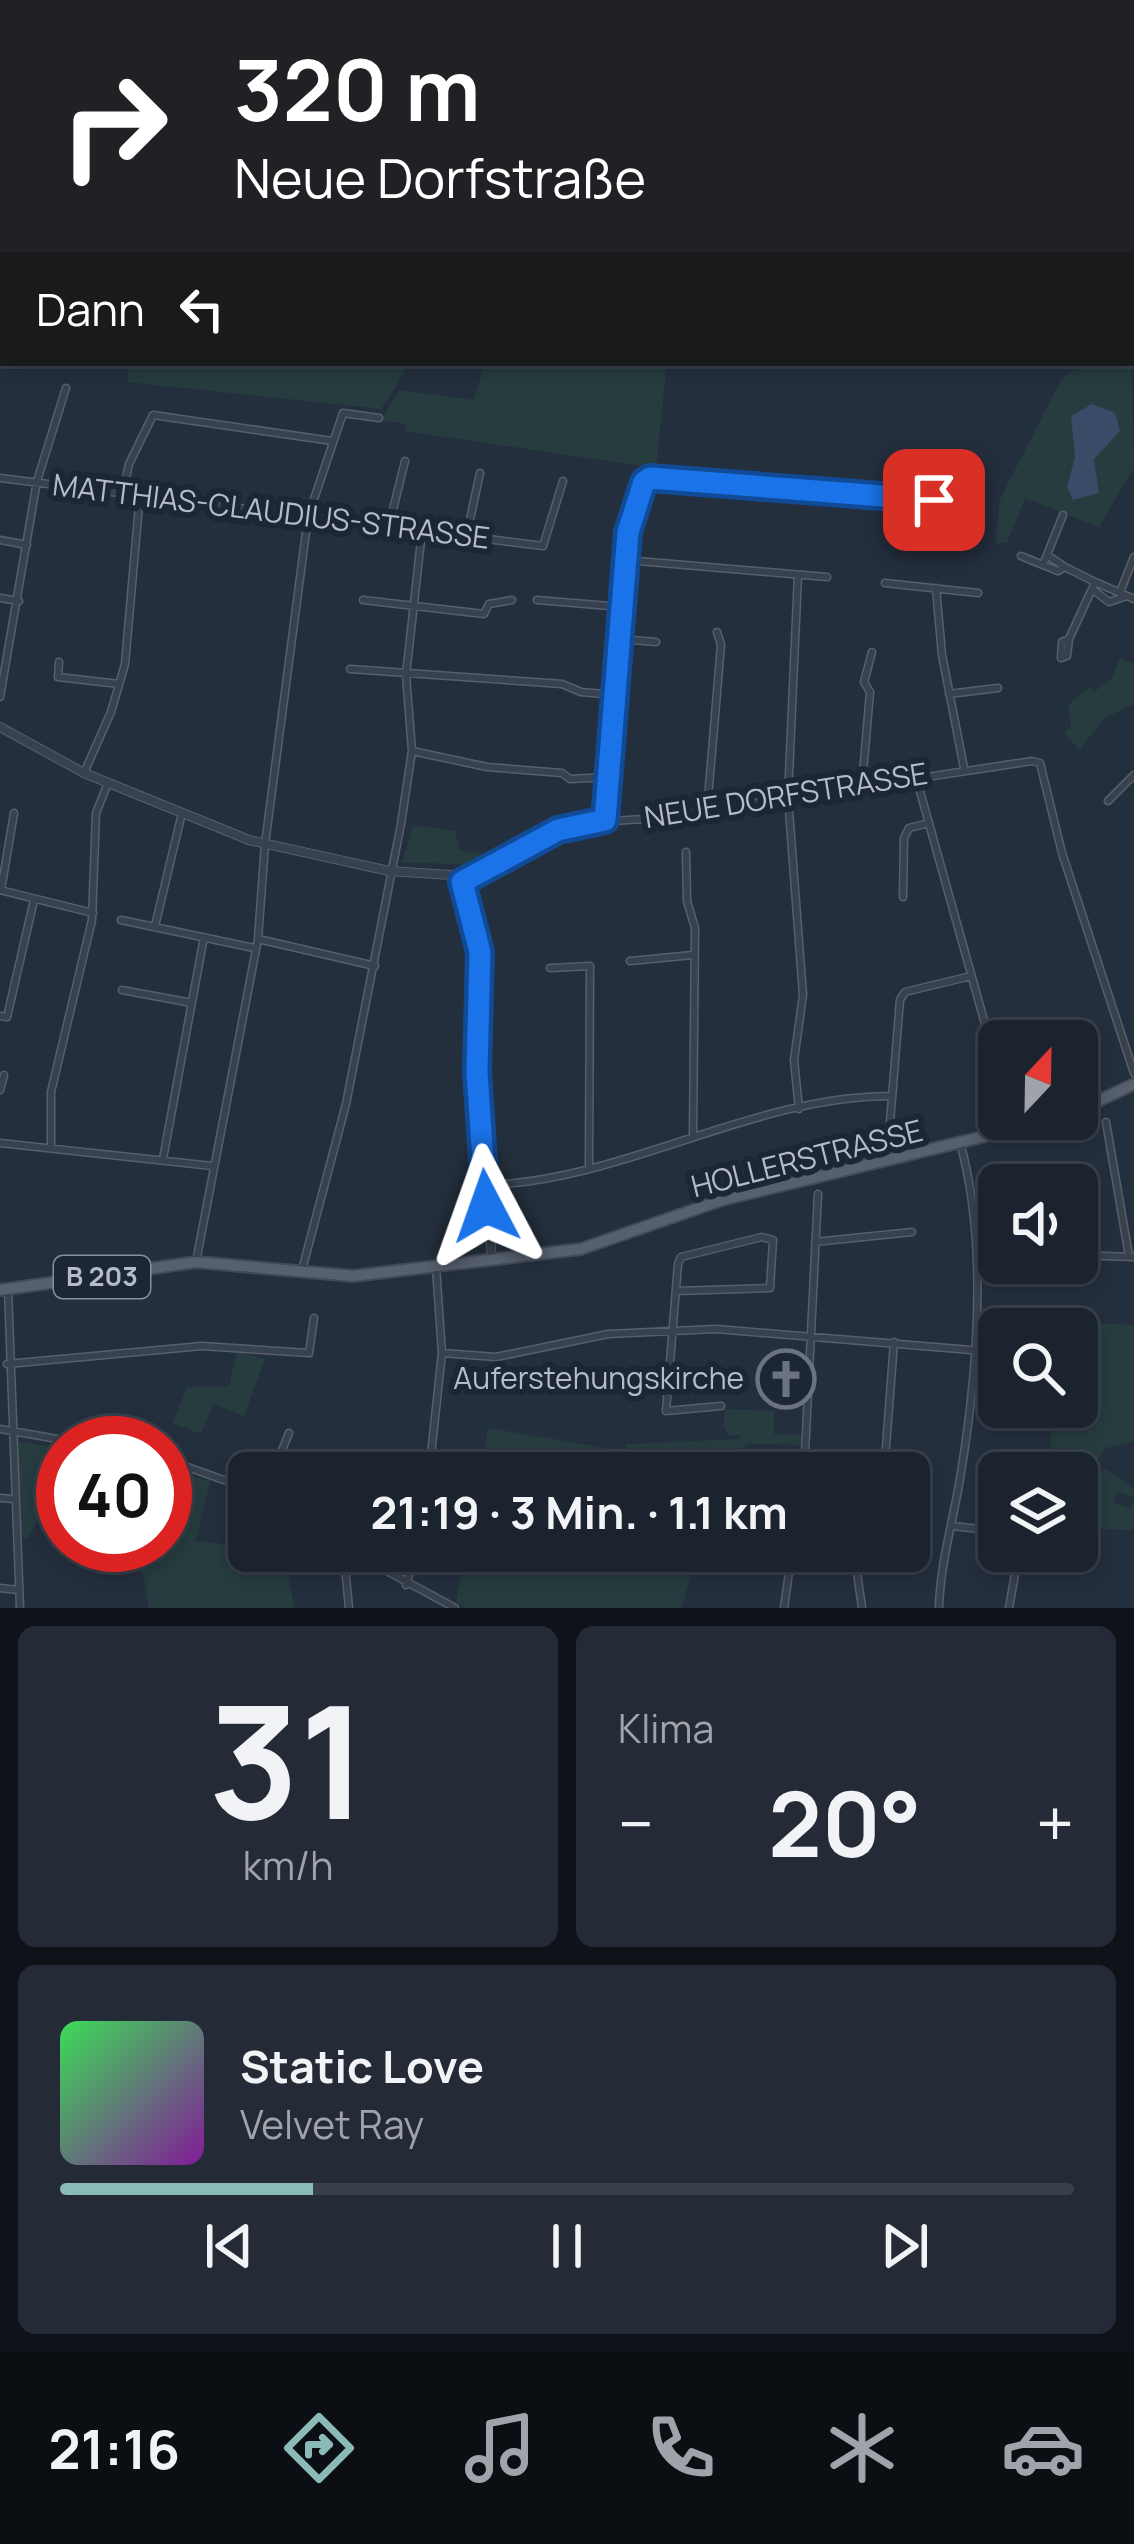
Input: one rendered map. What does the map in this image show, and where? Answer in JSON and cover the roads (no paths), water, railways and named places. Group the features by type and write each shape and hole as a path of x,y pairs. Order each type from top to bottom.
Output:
{"main road":[{"path":"1098,1101 1134,1084"},
{"name":"HOLLERSTRASSE","path":"4,1290 196,1262 353,1276 580,1249 722,1200 978,1139"}],"street":[{"path":"0,697 37,481 66,388"},
{"path":"196,1262 256,944 308,517 343,413 379,418"},
{"path":"123,492 129,464 153,415 332,441"},
{"path":"389,526 405,461"},
{"path":"466,538 480,473"},
{"name":"MATTHIAS-CLAUDIUS-STRASSE","path":"0,478 543,546 562,481"},
{"path":"605,820 628,532 644,482 650,478 955,506"},
{"path":"84,772 119,685 140,494"},
{"path":"1043,566 1063,514"},
{"path":"302,1273 375,966 412,751 406,675 422,531"},
{"path":"0,540 27,544"},
{"path":"1047,555 1108,602 1127,596 1134,557"},
{"path":"1021,556 1058,571 1065,567"},
{"path":"626,560 827,577"},
{"path":"798,575 788,797 803,994 794,1060 799,1109"},
{"path":"885,583 978,592"},
{"path":"1069,639 1093,586"},
{"path":"936,588 964,769"},
{"path":"0,598 19,601"},
{"path":"363,600 484,614 489,604 512,600"},
{"path":"537,600 622,608"},
{"path":"706,810 721,645 717,632"},
{"path":"620,639 656,642"},
{"path":"862,785 870,692 864,682 872,652"},
{"path":"59,662 58,677 119,685"},
{"path":"350,669 562,684 581,692 615,695"},
{"path":"950,694 998,688"},
{"path":"0,727 108,783 265,844 389,871 437,873 462,882 480,952 477,1072 492,1260"},
{"path":"412,751 487,767 562,773 570,778 607,777"},
{"name":"NEUE DORFSTRASSE","path":"462,882 558,830 605,820 706,810 964,769 1040,763 1062,853 1134,1073"},
{"path":"1108,801 1134,775"},
{"path":"916,776 984,1020"},
{"path":"51,1145 51,1092 92,913 96,813 108,783"},
{"path":"14,812 1,890 92,913"},
{"path":"155,927 182,813"},
{"path":"903,897 904,838 909,828 929,823"},
{"path":"686,853 693,956 693,1137"},
{"path":"0,1016 7,1017 34,900"},
{"path":"121,920 375,966"},
{"path":"164,1159 204,937"},
{"path":"630,962 693,956"},
{"path":"550,968 590,966 589,1168"},
{"path":"889,1135 900,1000 905,992 971,976"},
{"path":"122,990 192,1003"},
{"path":"0,1090 4,1075"},
{"path":"483,1185 523,1183 589,1168 855,1096 891,1096"},
{"path":"1098,1255 1131,1256 1106,1123"},
{"path":"0,1143 212,1166"},
{"path":"940,1608 967,1426 976,1255 974,1189 961,1146"},
{"path":"805,1452 818,1194"},
{"path":"815,1242 911,1232"},
{"path":"676,1291 770,1288 773,1240 762,1237 681,1256 676,1291 666,1411 721,1406"},
{"path":"431,1452 442,1353 436,1267"},
{"path":"4,1290 20,1608"},
{"path":"7,1364 202,1346 309,1352 314,1318"},
{"path":"442,1353 496,1357 580,1338 673,1330 971,1350"},
{"path":"886,1452 894,1342"},
{"path":"669,1375 723,1374"},
{"path":"0,1429 36,1435"},
{"path":"281,1452 289,1433"},
{"path":"192,1469 228,1482"},
{"path":"0,1498 14,1498"},
{"path":"952,1526 978,1529"},
{"path":"346,1572 350,1608"},
{"path":"385,1572 454,1608"},
{"path":"406,1585 410,1572"},
{"path":"784,1608 789,1572"},
{"path":"857,1572 862,1608"},
{"path":"1009,1608 1015,1572"},
{"path":"0,1588 19,1590"}],"water":[{"path":"1092,404 1115,413 1120,431 1094,459 1099,493 1073,500 1067,487 1075,457 1071,416"}],"place":[{"name":"Auferstehungskirche","path":"786,1379"}]}
